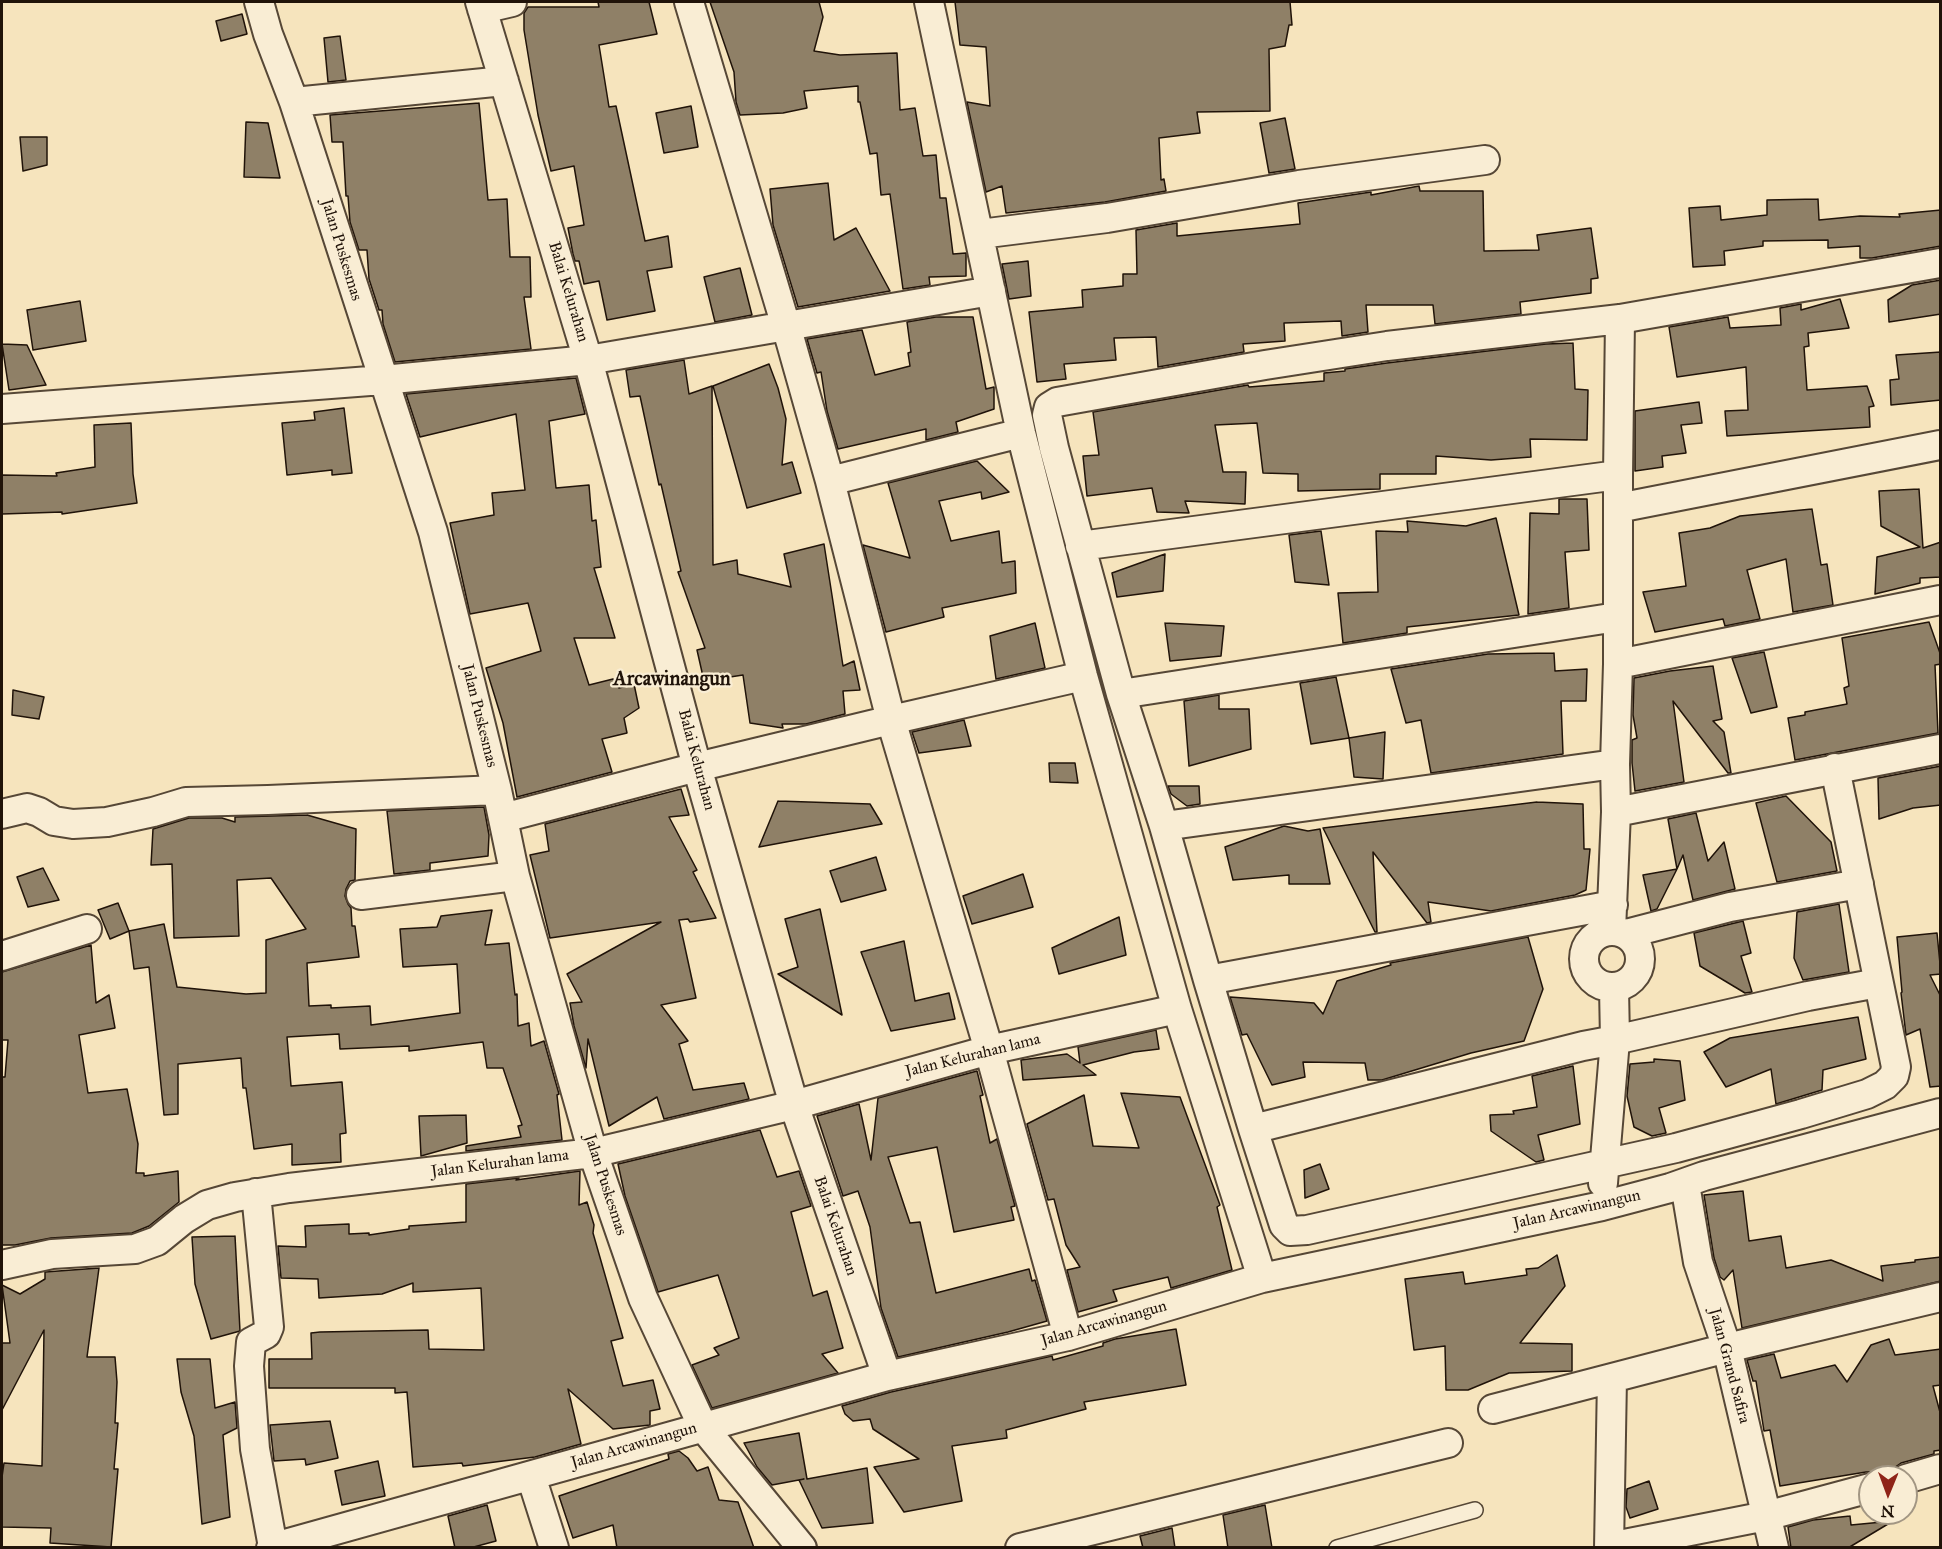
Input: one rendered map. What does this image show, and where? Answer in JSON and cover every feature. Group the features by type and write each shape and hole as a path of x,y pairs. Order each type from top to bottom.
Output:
{"street":[{"name":"Jalan Puskesmas","path":"259,2 268,34 294,102 433,531 497,790 515,876 593,1153 643,1298 703,1427 802,1548"},
{"path":"481,5 512,2"},
{"path":"689,2 830,481 891,720 989,1050 1068,1336"},
{"path":"929,2 1021,433 1083,676 1177,1009 1262,1278"},
{"name":"Balai Kelurahan","path":"481,5 588,360 697,767 794,1105 887,1376"},
{"path":"294,102 504,81"},
{"path":"980,234 1107,218 1299,185 1485,160"},
{"path":"1835,768 1896,1067 1894,1076 1886,1085 1867,1094 1801,1114 1603,1165 1297,1232 1290,1231 1284,1225 1253,1129 1164,826 1121,694 1047,415 1049,407 1057,402 1387,346 1620,319 1941,263"},
{"path":"2,409 383,380 588,360 786,328 991,291"},
{"path":"1617,923 1597,935 1588,944 1584,961 1588,975 1603,986 1623,986 1632,980 1638,972 1641,960 1635,941 1617,923 1615,764 1618,664 1620,319"},
{"path":"830,481 1021,433"},
{"path":"1618,508 1941,445"},
{"path":"1080,546 1618,476"},
{"path":"1618,664 1941,600"},
{"path":"1121,694 1617,617"},
{"path":"503,818 697,767 1083,676"},
{"path":"1616,812 1941,748"},
{"path":"1164,826 1615,764"},
{"path":"2,814 27,808 39,812 54,822 73,824 107,822 186,802 497,790"},
{"path":"361,895 515,876"},
{"path":"1208,980 1730,907 1859,884"},
{"path":"3,950 87,929"},
{"path":"1253,1129 1582,1046 1808,996 1878,983"},
{"path":"1602,1206 1603,1165 1616,1040 1614,987"},
{"name":"Jalan Kelurahan lama","path":"2,1265 52,1254 135,1249 157,1241 207,1205 256,1193 593,1153 794,1105 989,1050 1177,1009"},
{"name":"Jalan Arcawinangun","path":"272,1547 887,1376 1068,1336 1262,1278 1602,1206 1684,1184 1704,1176 1941,1113"},
{"name":"Jalan Grand Safira","path":"1684,1184 1698,1262 1727,1348 1774,1548"},
{"path":"256,1193 269,1327 266,1334 251,1342 249,1366 255,1449 272,1547"},
{"path":"1493,1409 1727,1348 1941,1297"},
{"path":"1612,1378 1609,1547 1766,1516 1858,1491"},
{"path":"1020,1548 1448,1443"},
{"path":"1918,1476 1941,1469"},
{"path":"531,1476 554,1548"}],"lane":[{"path":"1337,1548 1475,1510"}],"building":[{"path":"598,2 649,2 657,34 599,45 609,107 616,106 645,241 668,236 672,267 647,271 655,311 607,320 599,281 584,284 579,261 575,261 568,228 584,225 574,166 551,171 538,115 524,30 524,13 528,7 599,7"},
{"path":"710,2 819,2 823,17 814,51 840,55 897,53 900,110 915,108 923,156 936,155 940,198 946,198 953,254 966,253 966,276 929,277 930,285 903,289 890,194 881,195 877,153 870,154 860,102 858,102 858,86 804,91 807,108 783,113 740,115 736,102 734,72"},
{"path":"955,2 1290,2 1292,25 1289,25 1285,46 1269,49 1270,111 1197,112 1200,133 1159,138 1161,180 1164,179 1166,191 1105,202 1006,213 1002,186 986,192 967,102 990,106 986,47 960,45"},
{"path":"242,14 247,34 221,41 216,21"},
{"path":"340,36 346,80 328,82 324,38"},
{"path":"479,103 488,200 507,199 510,257 530,257 531,297 524,297 531,349 395,362 383,324 382,310 379,310 369,279 367,250 359,250 350,222 343,142 332,142 330,115"},
{"path":"691,106 698,147 664,153 656,113"},
{"path":"1285,118 1295,169 1269,173 1260,123"},
{"path":"246,122 268,123 280,178 244,177"},
{"path":"20,137 47,137 47,165 23,171"},
{"path":"828,183 834,240 856,228 890,291 798,307 773,225 770,189"},
{"path":"1419,186 1420,191 1483,191 1484,251 1539,250 1537,235 1591,228 1598,278 1591,279 1591,293 1520,302 1521,314 1435,324 1433,305 1366,305 1368,332 1342,336 1341,321 1284,323 1285,341 1243,344 1244,352 1158,367 1156,337 1114,338 1116,360 1064,364 1066,379 1037,382 1029,312 1083,307 1082,290 1123,286 1123,274 1137,274 1136,230 1177,223 1177,236 1300,224 1298,203 1371,192 1371,195"},
{"path":"1818,199 1819,220 1860,216 1900,217 1899,214 1941,210 1941,246 1860,258 1860,246 1828,248 1828,240 1763,241 1763,246 1724,251 1725,265 1693,267 1689,208 1720,206 1721,220 1767,215 1767,200"},
{"path":"1028,261 1031,296 1009,299 1002,264"},
{"path":"740,268 752,315 715,322 704,277"},
{"path":"1941,280 1941,314 1889,322 1888,300 1912,285"},
{"path":"1840,299 1849,328 1808,333 1809,346 1804,347 1807,390 1867,386 1874,406 1869,407 1870,427 1727,436 1725,411 1748,410 1746,367 1677,377 1669,327 1728,317 1730,328 1781,325 1780,308 1801,304 1801,310"},
{"path":"80,301 86,341 33,350 27,310"},
{"path":"936,317 973,317 986,389 994,387 994,409 956,422 958,432 926,440 926,429 838,449 827,411 821,372 817,373 807,339 862,330 875,375 910,366 908,353 911,352 907,322"},
{"path":"1573,343 1575,389 1588,390 1587,440 1530,439 1531,457 1491,460 1436,456 1436,474 1380,474 1380,489 1298,491 1298,474 1263,473 1257,423 1215,425 1223,472 1246,472 1245,504 1185,501 1189,513 1157,512 1152,488 1087,496 1083,456 1099,455 1093,412 1248,385 1249,387 1324,381 1324,373 1345,371 1345,369 1546,344"},
{"path":"2,344 27,345 46,385 9,390"},
{"path":"1941,352 1941,400 1891,405 1890,380 1899,379 1896,355"},
{"path":"684,360 689,394 712,386 713,565 737,560 738,574 791,587 784,554 824,544 843,666 854,661 860,690 843,691 845,714 806,724 782,724 783,728 750,723 743,675 704,681 697,650 705,648 678,572 681,571 661,484 659,485 640,396 630,397 626,370"},
{"path":"769,364 786,419 782,465 792,462 801,493 747,508 713,386"},
{"path":"576,378 585,414 549,421 556,488 589,485 592,521 596,520 601,567 594,568 615,638 574,638 589,685 613,679 619,688 634,684 639,708 624,718 627,733 602,739 612,772 517,797 503,723 486,668 541,651 528,603 470,614 450,523 494,515 492,493 525,490 516,414 420,437 406,394"},
{"path":"1699,402 1702,423 1681,425 1686,453 1662,456 1663,467 1635,471 1635,411"},
{"path":"344,408 352,473 332,475 332,470 287,475 282,423 315,420 314,412"},
{"path":"131,423 133,474 137,503 62,514 62,512 2,514 2,475 57,476 56,473 95,467 94,425"},
{"path":"977,461 1009,492 982,499 981,492 939,501 951,541 999,531 1002,563 1015,561 1016,593 942,608 944,617 886,632 863,545 910,558 888,483"},
{"path":"1919,489 1923,548 1941,542 1941,577 1920,578 1920,583 1875,594 1877,557 1920,547 1881,526 1879,491"},
{"path":"1559,499 1587,499 1589,550 1565,552 1569,608 1528,614 1530,513 1559,514"},
{"path":"1812,509 1821,565 1827,564 1833,605 1793,612 1786,559 1747,570 1760,619 1725,626 1723,619 1655,632 1643,592 1686,586 1679,533 1710,528 1740,516"},
{"path":"1496,518 1519,615 1407,627 1407,633 1343,643 1338,593 1378,592 1376,531 1408,532 1407,521 1466,526"},
{"path":"1321,531 1329,585 1295,582 1289,535"},
{"path":"1165,554 1163,591 1117,597 1112,573"},
{"path":"1929,622 1941,656 1941,664 1935,665 1938,733 1795,760 1788,718 1805,715 1805,712 1847,704 1844,688 1849,686 1842,638"},
{"path":"1035,623 1045,668 996,679 990,636"},
{"path":"1165,623 1224,626 1221,656 1170,661"},
{"path":"1764,652 1777,707 1751,713 1732,658"},
{"path":"1554,653 1555,671 1587,669 1586,701 1561,701 1563,754 1431,773 1421,720 1406,723 1391,669 1488,654"},
{"path":"1713,666 1722,719 1713,721 1724,732 1731,773 1728,773 1673,701 1684,782 1635,791 1632,763 1632,740 1637,738 1633,715 1634,678"},
{"path":"1336,677 1349,738 1311,744 1300,683"},
{"path":"13,690 44,697 39,719 12,715"},
{"path":"1219,695 1219,709 1249,709 1251,749 1189,766 1184,701"},
{"path":"964,720 971,746 919,753 912,732"},
{"path":"1385,732 1383,779 1354,777 1349,738"},
{"path":"1049,763 1075,763 1078,783 1050,782"},
{"path":"1941,766 1941,805 1913,808 1879,819 1878,778"},
{"path":"1168,786 1199,786 1200,804 1187,806 1171,794"},
{"path":"681,789 689,815 669,817 697,870 693,872 716,918 690,922 688,919 679,920 696,998 661,1005 688,1041 679,1044 693,1090 744,1083 749,1099 664,1119 657,1097 609,1126 588,1039 586,1068 574,1026 570,1003 582,1002 567,974 661,922 550,938 530,855 549,851 545,824"},
{"path":"1786,796 1831,842 1837,871 1777,882 1756,803"},
{"path":"778,801 870,804 882,824 759,847"},
{"path":"1537,802 1583,804 1584,849 1590,849 1586,890 1575,895 1491,911 1428,902 1431,922 1427,923 1373,852 1377,932 1323,828"},
{"path":"484,807 489,835 488,856 430,863 430,870 394,874 387,811"},
{"path":"1696,813 1708,861 1724,842 1735,889 1693,900 1683,855 1677,869 1668,819"},
{"path":"307,815 356,829 355,880 350,881 345,896 351,908 352,926 355,926 359,957 307,963 309,1006 331,1005 331,1008 370,1006 371,1025 460,1013 457,964 403,967 400,929 437,927 441,916 492,910 485,945 509,943 515,995 517,994 518,1026 529,1023 531,1046 544,1041 559,1094 557,1095 562,1140 466,1151 466,1146 521,1137 518,1126 522,1125 503,1068 487,1068 483,1042 409,1051 409,1046 340,1049 339,1034 287,1037 291,1086 342,1082 346,1133 340,1134 341,1162 292,1165 292,1144 254,1149 246,1088 243,1088 241,1058 178,1064 178,1114 164,1115 149,967 134,969 129,931 164,924 177,987 246,994 266,993 266,940 306,929 271,878 237,880 239,936 174,938 172,864 151,865 153,829 189,818 222,818 235,822 235,817"},
{"path":"1284,826 1308,831 1320,829 1330,884 1289,884 1289,875 1233,880 1225,847"},
{"path":"876,857 886,890 841,902 830,871"},
{"path":"43,868 59,900 28,907 17,877"},
{"path":"1677,869 1657,909 1651,911 1643,875"},
{"path":"1023,874 1033,907 972,924 963,896"},
{"path":"118,903 129,931 110,939 98,910"},
{"path":"1839,904 1849,972 1803,980 1794,958 1797,912"},
{"path":"820,909 842,1015 778,974 798,967 785,919"},
{"path":"1119,917 1126,955 1059,974 1052,948"},
{"path":"1743,921 1751,953 1741,956 1752,992 1745,993 1700,966 1694,933"},
{"path":"1937,933 1941,974 1930,975 1941,997 1941,1086 1930,1087 1920,1029 1906,1035 1897,937"},
{"path":"1528,937 1543,989 1524,1041 1471,1053 1382,1080 1368,1080 1365,1063 1303,1062 1305,1077 1272,1085 1247,1034 1242,1035 1230,997 1314,1003 1323,1014 1337,981 1391,965 1390,963"},
{"path":"904,941 915,1001 949,993 955,1019 891,1031 861,952"},
{"path":"91,945 96,1003 109,995 115,1028 79,1035 88,1093 127,1089 138,1144 136,1173 144,1173 144,1176 178,1171 179,1202 149,1226 132,1233 51,1238 15,1245 2,1245 2,1077 5,1077 8,1040 2,1040 2,972"},
{"path":"1858,1017 1866,1059 1823,1070 1822,1090 1776,1104 1771,1069 1726,1087 1704,1052 1730,1038"},
{"path":"1156,1030 1159,1049 1134,1052 1083,1065 1096,1075 1023,1080 1021,1060 1067,1054 1080,1063 1078,1047"},
{"path":"1654,1059 1680,1061 1685,1100 1659,1108 1666,1133 1652,1136 1634,1127 1627,1096 1630,1064 1654,1062"},
{"path":"1573,1066 1580,1124 1538,1135 1544,1160 1536,1162 1491,1131 1490,1115 1514,1114 1513,1111 1537,1107 1532,1076"},
{"path":"977,1071 990,1143 997,1139 1015,1206 1011,1207 1014,1220 954,1232 937,1147 888,1157 910,1223 920,1222 936,1293 1029,1269 1032,1281 1035,1280 1047,1321 898,1357 881,1308 870,1227 858,1191 843,1196 817,1116 859,1104 871,1160 878,1098"},
{"path":"1121,1093 1180,1097 1220,1205 1217,1207 1232,1270 1171,1288 1168,1277 1113,1290 1117,1301 1078,1312 1067,1270 1080,1267 1066,1245 1054,1199 1048,1200 1027,1124 1084,1095 1093,1146 1139,1148"},
{"path":"466,1115 467,1143 421,1156 419,1116"},
{"path":"760,1130 777,1177 799,1171 811,1206 791,1212 813,1296 827,1291 843,1348 822,1354 838,1373 712,1408 692,1365 719,1355 714,1348 739,1338 718,1275 658,1292 625,1196 618,1164"},
{"path":"1320,1164 1329,1189 1305,1198 1304,1170"},
{"path":"580,1171 579,1205 587,1202 594,1225 593,1233 623,1338 611,1341 623,1386 653,1380 660,1409 650,1411 650,1425 613,1429 568,1389 581,1444 535,1457 463,1466 462,1463 413,1467 407,1392 395,1393 395,1388 269,1388 269,1359 312,1359 311,1333 428,1330 429,1349 484,1350 481,1288 413,1292 413,1283 382,1294 319,1298 318,1279 281,1278 278,1246 306,1247 305,1226 349,1224 349,1234 369,1233 369,1235 409,1229 409,1226 466,1222 466,1184"},
{"path":"1743,1191 1749,1241 1781,1236 1786,1268 1831,1260 1883,1281 1881,1266 1941,1257 1941,1281 1742,1328 1733,1270 1724,1280 1720,1277 1714,1258 1704,1195"},
{"path":"235,1236 240,1331 211,1339 195,1284 192,1237"},
{"path":"1557,1255 1565,1286 1520,1343 1572,1344 1572,1371 1509,1373 1468,1390 1446,1390 1445,1346 1414,1350 1405,1279 1463,1272 1465,1284 1527,1275 1526,1269 1538,1268"},
{"path":"99,1268 87,1357 115,1357 117,1382 115,1423 118,1423 114,1469 118,1469 111,1547 50,1543 51,1528 2,1527 4,1463 42,1466 44,1330 2,1410 2,1343 10,1343 2,1285 20,1294 45,1279 45,1272"},
{"path":"1176,1329 1186,1385 1084,1402 1086,1409 1006,1430 1007,1438 952,1446 962,1501 904,1512 874,1467 919,1459 873,1429 870,1419 853,1421 845,1414 842,1406 891,1392 1052,1356 1053,1360 1103,1346 1103,1343 1115,1339"},
{"path":"1889,1339 1895,1355 1941,1349 1941,1385 1933,1386 1941,1416 1941,1450 1898,1465 1858,1465 1858,1473 1780,1486 1770,1430 1764,1431 1756,1381 1753,1381 1747,1360 1774,1354 1781,1378 1835,1365 1847,1382 1871,1345"},
{"path":"177,1359 210,1359 215,1408 235,1402 237,1428 223,1435 230,1517 202,1524 194,1436 181,1392"},
{"path":"330,1421 338,1458 306,1465 305,1459 274,1461 270,1425"},
{"path":"799,1433 807,1479 867,1468 873,1523 822,1528 799,1480 804,1479 772,1485 757,1467 744,1443"},
{"path":"679,1451 688,1458 697,1471 708,1467 719,1500 738,1502 754,1548 617,1548 613,1525 573,1538 559,1496 669,1459 668,1454"},
{"path":"378,1461 385,1496 342,1505 335,1471"},
{"path":"1649,1481 1658,1509 1630,1518 1626,1507 1627,1489"},
{"path":"487,1505 496,1541 470,1548 455,1548 448,1516"},
{"path":"1265,1505 1272,1548 1228,1548 1223,1515"},
{"path":"1850,1516 1851,1525 1886,1525 1848,1548 1791,1548 1788,1527 1813,1520"},
{"path":"1172,1528 1175,1548 1143,1548 1140,1536"}],"district":[{"name":"Arcawinangun","path":"672,680"}]}
